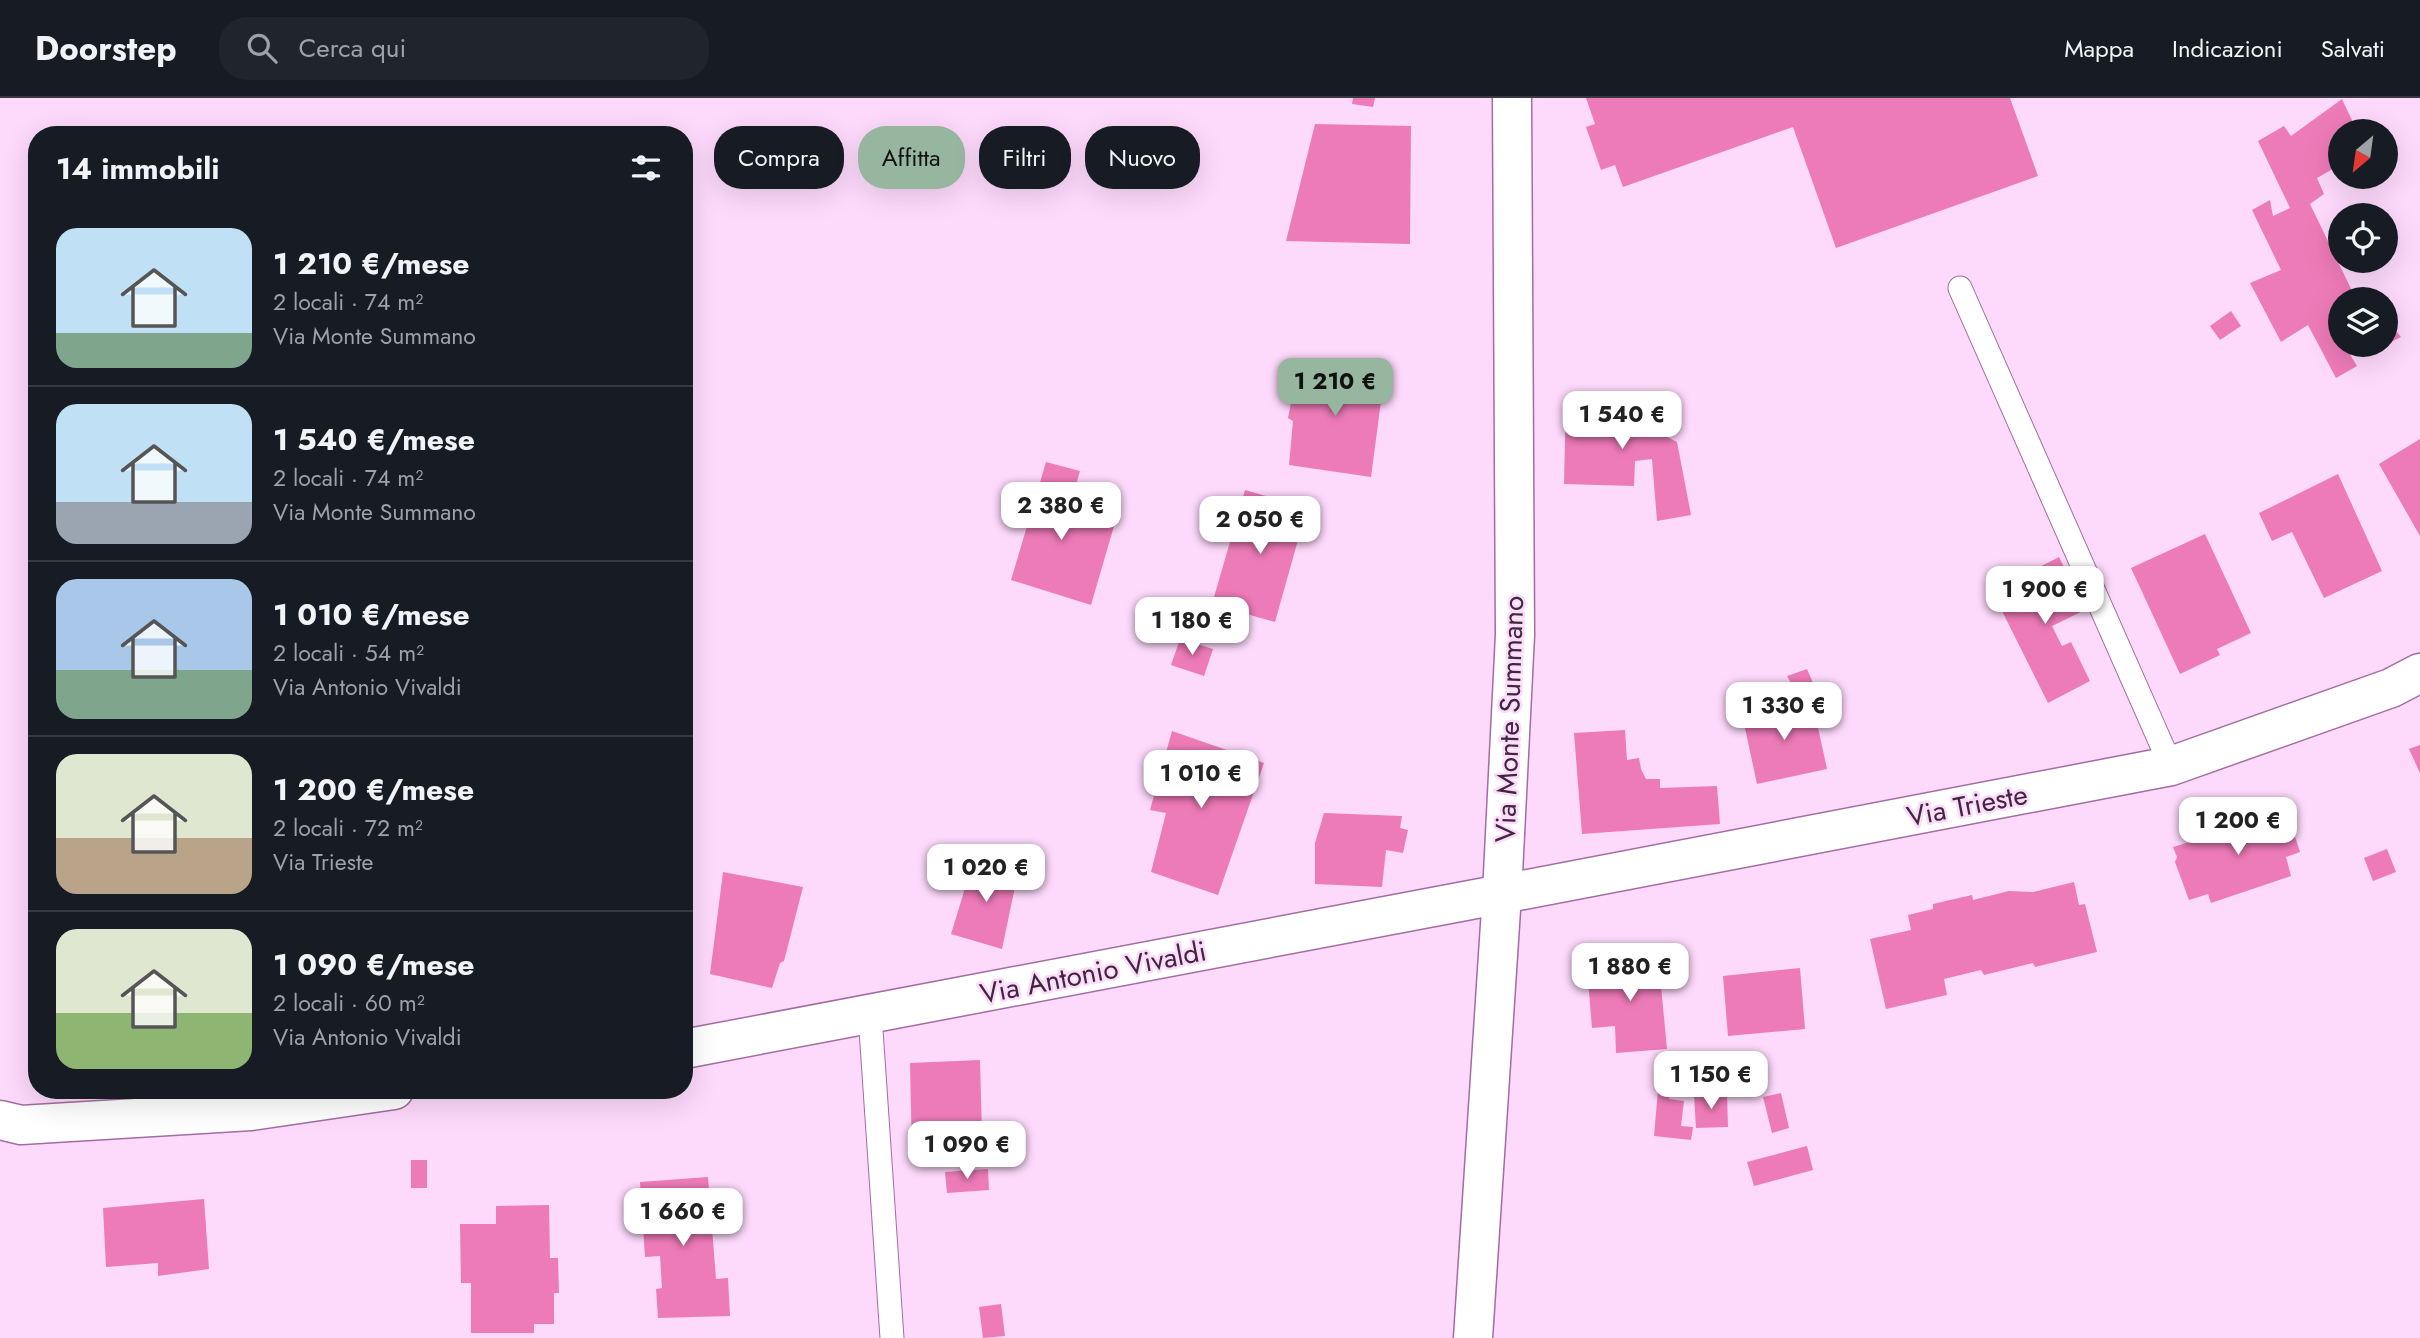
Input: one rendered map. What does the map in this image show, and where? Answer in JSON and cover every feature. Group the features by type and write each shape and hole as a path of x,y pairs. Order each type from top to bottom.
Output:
{"street":[{"name":"Via Monte Summano","path":"1473,1338 1502,894 1515,635 1511,98"},
{"name":"Via Trieste","path":"1502,894 2171,766 2391,688 2420,673"},
{"name":"Via Antonio Vivaldi","path":"693,1047 1502,894"},
{"path":"0,1120 20,1125 251,1111 333,1099"}],"lane":[{"path":"1960,288 2171,766"},
{"path":"870,1015 892,1338"}],"building":[{"path":"1353,98 1375,98 1373,107 1352,104"},
{"path":"1586,98 2010,98 2038,176 1836,248 1793,127 1623,187 1615,165 1601,170 1586,127 1595,124"},
{"path":"2342,99 2351,119 2328,119 2328,172 2317,178 2324,194 2310,204 2328,241 2328,273 2343,273 2350,287 2328,287 2328,357 2351,357 2357,366 2336,378 2308,325 2281,342 2250,283 2281,270 2252,210 2270,200 2273,216 2290,208 2258,141 2284,126 2291,136"},
{"path":"1315,124 1411,126 1410,244 1286,241"},
{"path":"2231,311 2241,326 2220,340 2210,326"},
{"path":"1299,361 1385,371 1371,477 1289,465 1293,421 1288,418"},
{"path":"1566,397 1640,401 1641,411 1655,409 1656,431 1677,442 1691,515 1657,521 1652,459 1635,461 1634,486 1564,484"},
{"path":"2420,439 2420,536 2379,464"},
{"path":"1046,462 1080,471 1067,517 1114,526 1091,605 1011,580"},
{"path":"2338,474 2382,571 2324,598 2292,532 2272,541 2259,513"},
{"path":"1245,490 1307,508 1275,622 1212,604"},
{"path":"2205,534 2251,633 2217,649 2220,655 2180,674 2131,568"},
{"path":"2059,557 2085,610 2052,626 2062,646 2071,642 2090,681 2048,703 1992,591"},
{"path":"1180,639 1213,649 1204,676 1171,665"},
{"path":"1807,669 1816,690 1797,695 1787,676"},
{"path":"1812,700 1827,769 1757,784 1742,714"},
{"path":"1625,730 1627,760 1639,758 1646,779 1660,779 1660,788 1717,786 1720,824 1582,834 1574,733"},
{"path":"1172,731 1264,763 1218,895 1151,872 1166,813 1150,810"},
{"path":"2420,745 2420,773 2409,749"},
{"path":"2285,805 2300,852 2286,857 2291,876 2211,903 2208,894 2189,900 2175,862 2177,857 2173,847 2247,825 2245,819"},
{"path":"1324,813 1402,816 1400,828 1408,830 1403,853 1386,850 1382,887 1315,884 1315,843"},
{"path":"2387,849 2396,872 2373,881 2364,858"},
{"path":"973,862 1019,868 1002,949 951,934"},
{"path":"723,872 803,887 784,961 780,963 772,988 710,974"},
{"path":"2074,882 2079,905 2085,904 2097,952 2035,967 2033,963 1984,975 1981,970 1944,979 1947,995 1886,1009 1870,939 1911,930 1908,915 1933,909 1933,904 1972,895 1973,900 2009,891 2033,892"},
{"path":"1658,954 1667,1049 1616,1053 1615,1026 1592,1028 1587,968 1621,964 1621,958"},
{"path":"1800,968 1805,1029 1728,1036 1723,976"},
{"path":"980,1060 982,1135 966,1136 966,1152 912,1154 910,1063"},
{"path":"1658,1090 1670,1091 1669,1099 1684,1101 1681,1126 1693,1127 1691,1140 1654,1136"},
{"path":"1727,1093 1728,1127 1696,1128 1694,1095"},
{"path":"1781,1093 1789,1128 1772,1133 1763,1097"},
{"path":"1807,1146 1813,1170 1754,1186 1747,1162"},
{"path":"411,1160 427,1160 427,1188 411,1188"},
{"path":"988,1169 989,1190 947,1193 945,1172"},
{"path":"708,1177 716,1279 728,1278 730,1316 658,1318 656,1289 662,1288 660,1256 645,1257 640,1182"},
{"path":"204,1199 209,1269 158,1276 158,1263 106,1267 103,1208"},
{"path":"549,1205 550,1258 558,1258 559,1293 554,1293 554,1324 534,1324 534,1333 471,1333 471,1283 461,1283 460,1224 496,1224 496,1206"},
{"path":"1001,1304 1005,1336 983,1338 979,1307"}]}
